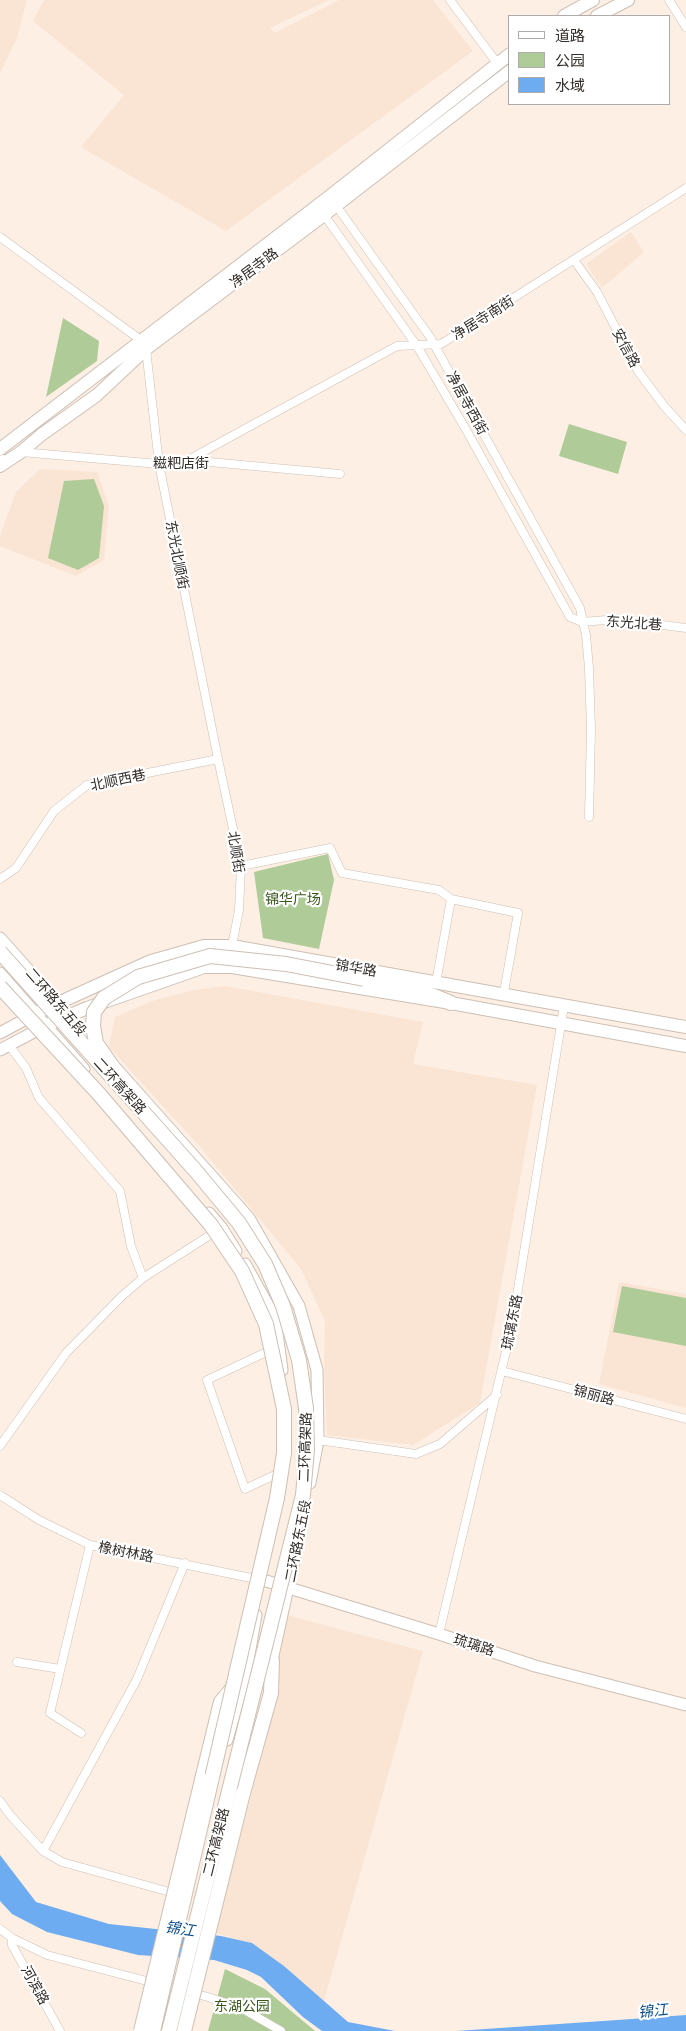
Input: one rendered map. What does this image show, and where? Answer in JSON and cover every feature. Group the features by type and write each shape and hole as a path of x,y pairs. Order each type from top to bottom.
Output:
{"highway":[{"name":"二环高架路","path":"0,952 240,1223 265,1264 283,1306 299,1360 306,1408 307,1450 302,1495 169,2031"},
{"path":"194,1170 176,1139 108,1061 96,1043 93,1026 94,1012 104,998 138,977 210,956 286,964 414,988 452,1004"},
{"name":"二环高架路","path":"0,986 99,1094 222,1240 242,1271 266,1324 284,1409 284,1453 277,1498 153,2031"},
{"path":"184,2031 243,1793 271,1693 272,1660"},
{"path":"141,2031 221,1702 246,1672"}],"main road":[{"path":"566,15 593,0"},
{"path":"598,15 628,0"},
{"name":"净居寺路","path":"333,201 497,62 508,55"},
{"name":"净居寺路","path":"1,460 144,345 321,210 508,71"},
{"name":"净居寺路","path":"1,460 21,452 41,435 97,395 144,345"},
{"name":"二环路东五段","path":"0,938 249,1218 299,1306 317,1370 318,1440 288,1588 272,1660 261,1679 197,1969 187,1990 178,2031"},
{"name":"锦华路","path":"36,1013 152,961 204,946 232,946 686,1028"},
{"name":"锦华路","path":"47,1025 86,1008 204,967 232,967 686,1046"},
{"name":"二环路东五段","path":"0,974 47,1025 221,1227 275,1318 290,1423 286,1470 246,1672 192,1870 181,1895 172,1924 148,2031"},
{"path":"0,1034 36,1013"},
{"path":"5,1048 47,1025"},
{"name":"琉璃路","path":"263,1580 439,1634 535,1666 686,1705"}],"street":[{"path":"450,0 497,62"},
{"path":"669,0 686,27"},
{"name":"净居寺南街","path":"188,460 397,346 442,344 686,188"},
{"name":"净居寺西街","path":"333,201 434,345 580,608 586,635 589,668 591,729 589,817"},
{"name":"净居寺西街","path":"321,210 417,346 468,433 570,617 582,622"},
{"path":"0,237 144,345"},
{"name":"安信路","path":"574,260 596,292 638,371 664,406 686,430"},
{"name":"东光北顺街","path":"144,345 159,464 218,759"},
{"name":"糍粑店街","path":"21,452 159,464 188,460 340,474"},
{"name":"东光北巷","path":"582,622 618,619 686,628"},
{"name":"北顺街","path":"218,759 241,866 238,910 232,946"},
{"name":"北顺西巷","path":"0,879 16,868 54,811 87,785 218,759"},
{"path":"241,866 330,848 342,873 439,890 451,899 518,913 504,992"},
{"path":"436,983 451,899"},
{"name":"琉璃东路","path":"439,1634 512,1326 564,1006"},
{"path":"5,1048 26,1068 39,1098 120,1191 131,1246 143,1278"},
{"path":"0,1446 66,1353 143,1278 221,1227"},
{"path":"279,1346 207,1380 244,1489 286,1470"},
{"name":"锦丽路","path":"502,1371 686,1419"},
{"path":"318,1440 416,1454 440,1444 497,1395"},
{"name":"橡树林路","path":"0,1495 39,1520 90,1545 263,1580"},
{"path":"81,1733 50,1713 90,1545"},
{"path":"43,1851 137,1679 185,1563"},
{"path":"17,1662 60,1669"},
{"path":"0,1801 10,1815 43,1851 62,1862 181,1895"},
{"path":"0,1929 12,1938 47,1955 187,1990 243,2009 281,2031"},
{"name":"河滨路","path":"12,1938 12,1945 60,2031"}],"shaded area":[{"path":"0,0 27,0 17,38 0,73"},
{"path":"44,0 329,0 270,28 275,33 339,0 433,0 473,51 226,231 81,147 124,95 33,21"},
{"path":"631,232 644,252 602,288 586,264"},
{"path":"40,469 97,472 109,506 104,560 76,576 0,546 0,536 16,492"},
{"path":"225,986 423,1022 413,1064 537,1085 480,1403 413,1445 327,1435 324,1373 325,1321 301,1269 201,1148 109,1047 115,1017 155,1000 193,990"},
{"path":"619,1282 686,1294 686,1408 599,1384"},
{"path":"286,1615 423,1651 324,2001 284,1966 252,1943 215,1933 280,1686 275,1662"}],"green space":[{"path":"63,318 99,341 97,361 46,397"},
{"path":"569,424 627,442 618,474 559,456"},
{"path":"94,479 104,506 99,558 78,570 48,558 64,481"},
{"name":"锦华广场","path":"328,854 334,880 319,949 263,938 254,872"},
{"path":"622,1286 686,1298 686,1346 613,1332"},
{"name":"东湖公园","path":"225,1969 265,1989 315,2031 208,2031"}],"water":[{"path":"0,1855 36,1902 109,1924 221,1936 252,1943 284,1966 348,2022 395,2031 322,2031 303,2017 261,1977 247,1970 214,1960 138,1955 47,1932 12,1914 0,1901"},
{"path":"686,2015 686,2031 456,2031 632,2019"}],"water label":[{"name":"锦江","path":"180,1929"},
{"name":"锦江","path":"653,2011"}]}
